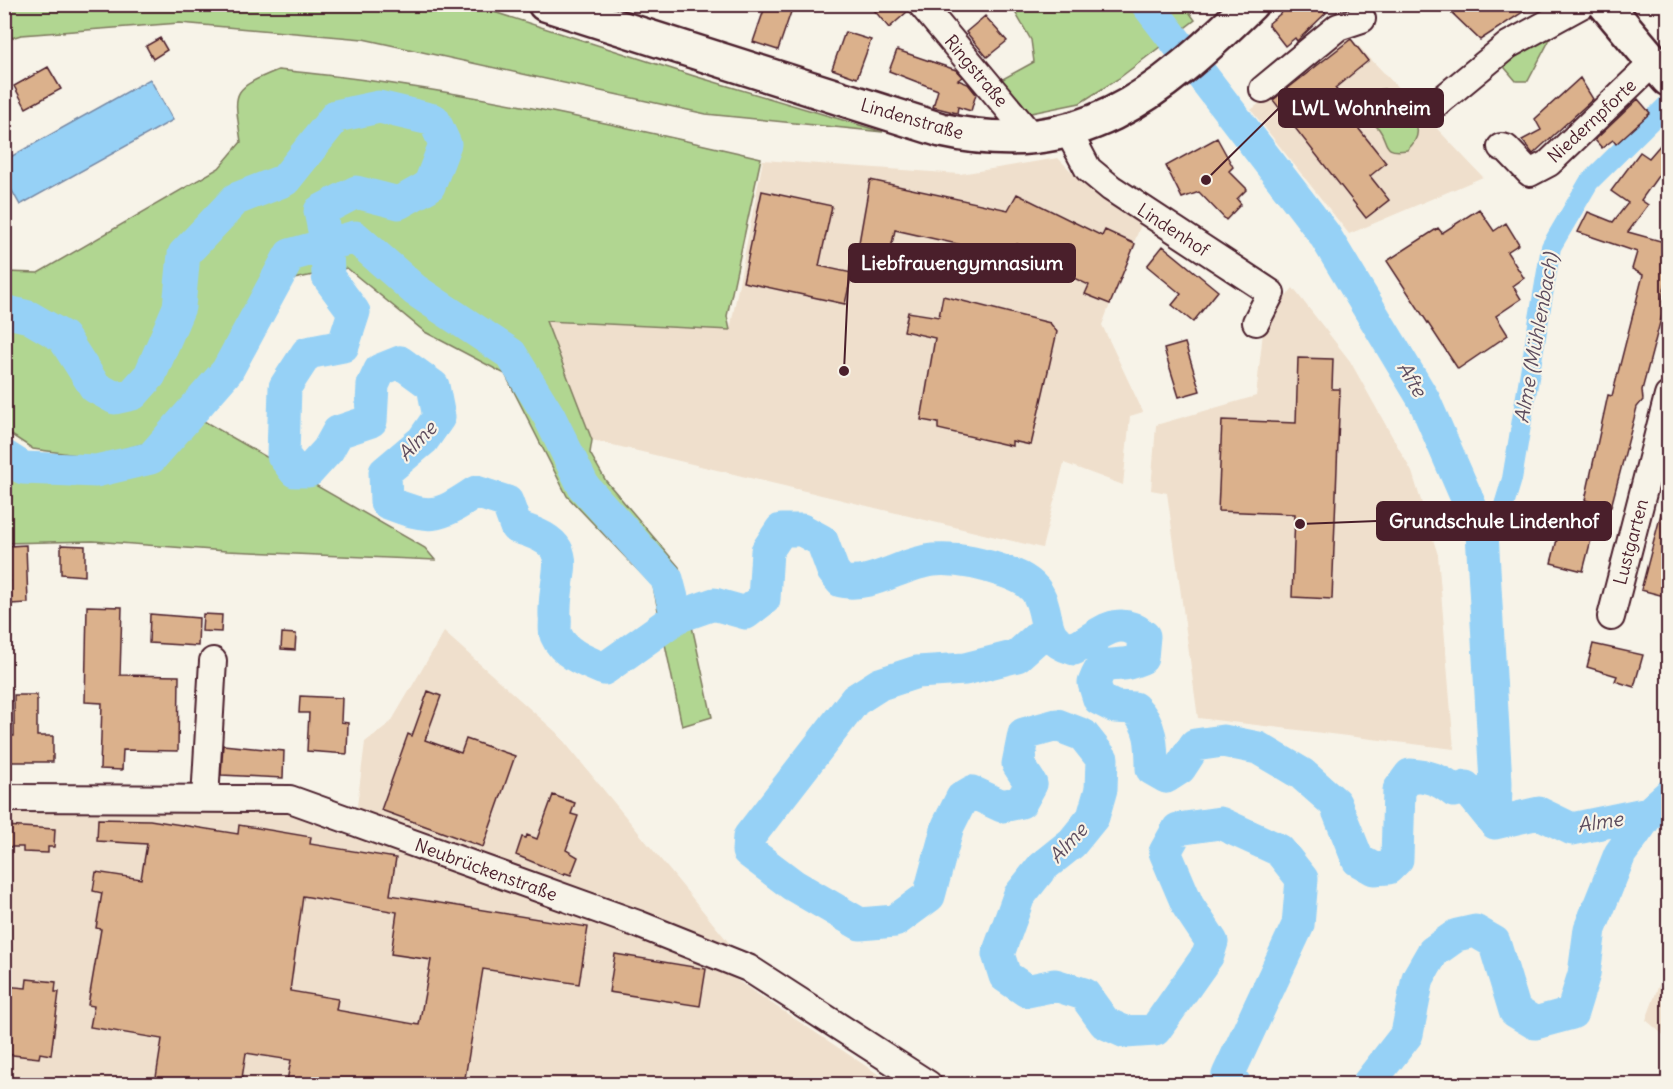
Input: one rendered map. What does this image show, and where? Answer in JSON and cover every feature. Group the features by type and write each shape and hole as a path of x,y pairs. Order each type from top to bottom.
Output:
{"main road":[{"name":"Lindenstraße","path":"545,4 941,130 1000,139 1068,131 1102,119 1158,89 1251,4"},
{"path":"1605,4 1661,71"}],"street":[{"name":"Ringstraße","path":"921,4 1032,137"},
{"path":"1439,102 1508,45 1583,4"},
{"path":"1263,89 1338,27 1362,19"},
{"name":"Niedernpforte","path":"1501,147 1506,147 1530,173 1549,163 1661,71"},
{"name":"Lindenhof","path":"1068,131 1088,169 1111,188 1271,293 1256,322"},
{"name":"Lustgarten","path":"1611,617 1668,396"},
{"path":"205,799 213,661"},
{"name":"Neubrückenstraße","path":"4,798 290,799 638,924 748,968 928,1084"}],"shaded area":[{"path":"1346,33 1483,177 1349,234 1251,110"},
{"path":"1058,158 1082,182 1142,222 1102,325 1143,412 1130,416 1123,485 1064,463 1042,548 592,440 546,321 730,330 763,160 960,174"},
{"path":"1293,288 1350,361 1412,472 1438,555 1454,749 1198,718 1167,493 1151,490 1156,425 1256,396 1264,323"},
{"path":"444,632 557,733 730,944 729,975 893,1084 5,1084 4,813 283,812 353,838 365,742 391,722"},
{"path":"1668,960 1668,1039 1646,1020"}],"green space":[{"path":"4,5 472,5 694,76 883,132 706,114 363,39 180,23 21,35 5,40"},
{"path":"1011,5 1184,5 1195,20 1118,79 1080,103 1017,116 999,81 1034,62 1031,40"},
{"path":"1548,33 1551,37 1528,81 1516,81 1505,68 1505,61"},
{"path":"278,70 400,85 521,106 761,158 727,316 730,330 546,321 592,440 590,453 606,481 679,567 712,717 682,726 653,586 567,496 505,374 425,332 347,268 289,280 236,377 202,420 425,548 435,560 226,551 93,541 5,543 5,471 17,480 101,482 157,466 201,420 179,403 147,443 92,457 33,449 4,430 5,272 38,273 219,168 241,142 237,112 238,94 251,83"},
{"path":"1384,89 1397,96 1401,112 1412,120 1417,129 1415,139 1407,150 1389,149 1379,129 1364,116 1364,101 1370,94"}],"water":[{"path":"150,79 173,120 20,205 5,178 5,160"}],"building":[{"path":"766,4 781,4 792,9 778,50 753,42"},
{"path":"869,4 906,4 908,11 889,28"},
{"path":"1292,4 1319,4 1326,13 1297,41 1295,38 1285,46 1268,24"},
{"path":"1460,4 1535,4 1480,40 1450,11"},
{"path":"985,16 1007,41 987,57 966,32"},
{"path":"845,32 871,40 857,78 832,69"},
{"path":"160,38 167,50 153,59 146,46"},
{"path":"1351,39 1368,61 1335,88 1344,99 1339,104 1386,163 1370,176 1389,200 1366,218 1273,100"},
{"path":"897,50 956,70 962,77 958,80 968,84 976,94 971,111 958,107 957,113 933,107 938,90 889,71"},
{"path":"48,67 61,89 26,108 14,86"},
{"path":"1580,78 1593,99 1533,154 1522,140 1541,130 1535,119"},
{"path":"1638,99 1650,113 1616,144 1613,140 1602,148 1595,140"},
{"path":"1668,136 1668,162 1641,200 1648,205 1628,232 1668,243 1668,274 1662,299 1666,300 1642,390 1643,400 1637,407 1611,507 1585,500 1608,395 1612,396 1643,275 1632,269 1637,252 1578,232 1588,212 1613,222 1628,203 1611,191 1640,152 1649,158"},
{"path":"1217,138 1233,167 1229,171 1247,189 1237,199 1241,204 1226,220 1199,192 1182,198 1166,166"},
{"path":"870,180 1008,210 1017,194 1102,236 1105,230 1135,244 1110,304 1085,294 1089,285 1063,273 1060,261 1017,244 1010,258 1004,262 974,252 975,248 895,230 888,262 857,254"},
{"path":"762,191 832,206 819,266 852,273 845,304 743,282"},
{"path":"1479,209 1494,231 1506,223 1519,244 1507,252 1524,278 1513,286 1521,299 1496,316 1508,335 1458,369 1387,261 1438,228 1442,233"},
{"path":"1163,246 1218,291 1193,322 1172,305 1181,294 1147,266"},
{"path":"943,296 1050,323 1057,332 1031,445 1012,441 1012,446 938,429 938,423 921,420 935,338 904,331 908,312 939,317"},
{"path":"1185,343 1200,391 1179,397 1164,349"},
{"path":"1298,358 1333,359 1332,389 1340,389 1332,599 1292,597 1295,514 1218,511 1222,420 1296,423"},
{"path":"1663,506 1668,507 1668,597 1641,590"},
{"path":"1560,528 1592,536 1583,571 1551,563"},
{"path":"26,545 28,603 10,604 9,546"},
{"path":"61,545 85,546 85,576 61,574"},
{"path":"87,606 122,607 120,675 179,676 178,751 123,750 122,770 100,769 102,703 85,702"},
{"path":"150,614 199,618 198,646 149,643"},
{"path":"203,614 222,615 221,632 202,631"},
{"path":"282,633 296,634 295,650 281,649"},
{"path":"1593,644 1643,655 1634,687 1615,681 1617,676 1587,667"},
{"path":"428,691 441,696 425,740 461,753 466,739 515,756 483,847 381,810 408,734 412,736"},
{"path":"14,695 37,695 37,736 53,736 53,762 4,762 4,736 14,736"},
{"path":"300,696 342,698 341,722 348,723 347,754 307,751 309,713 299,713"},
{"path":"223,745 284,751 283,778 221,775"},
{"path":"553,795 575,803 571,814 578,816 566,850 578,857 571,875 565,873 564,875 516,855 522,837 526,838 527,835 537,839"},
{"path":"98,819 150,820 238,834 239,825 311,837 310,844 396,858 390,895 588,927 579,984 483,969 464,1084 305,1084 287,1081 291,1060 246,1053 241,1084 155,1084 162,1039 90,1027 94,1006 88,1005 101,929 96,928 102,893 93,891 96,872 141,879 147,844 97,841","holes":["303,896 397,912 391,954 431,960 419,1025 336,1010 338,999 290,991"]},
{"path":"4,826 55,829 54,847 48,847 48,853 23,852 23,847 4,847"},
{"path":"615,954 706,969 700,1006 609,992"},
{"path":"27,979 56,982 55,992 59,992 51,1055 40,1053 39,1058 4,1054 4,986 26,988"}],"waterway":[{"name":"Afte","path":"1147,4 1324,234 1424,400 1482,533 1496,783 1495,823"},
{"name":"Alme (Mühlenbach)","path":"1482,533 1502,512 1512,479 1551,247 1589,182 1668,104"},
{"name":"Alme","path":"4,311 29,317 63,337 95,387 115,398 133,394 150,375 179,307 184,254 236,199 285,180 336,116 379,107 434,120 445,144 429,186 399,203 356,192 320,211 327,245 328,277 354,312 343,346 307,353 285,387 283,455 295,471 309,471 328,450 338,432 371,421 373,385 380,370 400,362 433,386 439,417 423,440 385,472 386,502 413,511 432,514 442,512 476,492 507,502 516,527 537,534 550,542 557,551 560,560 555,599 555,628 560,642 570,652 604,669 677,617 714,604 746,613 764,599 767,551 781,530 802,530 822,541 833,571 841,581 864,581 933,560 970,562 1011,574 1029,584 1043,604 1051,634 1063,645 1074,649 1117,626 1135,629 1144,636 1142,658 1128,663 1104,666 1094,683 1099,699 1115,707 1134,708 1140,715 1150,736 1152,769 1166,777 1180,768 1195,745 1223,741 1258,748 1302,774 1335,803 1358,860 1374,869 1388,868 1397,859 1399,790 1410,775 1434,779 1454,791 1466,787 1495,823"},
{"name":"Alme","path":"4,456 23,468 96,471 151,458 227,371 290,255 355,237 415,290 511,354 549,416 584,487 667,579 677,617"},
{"name":"Alme","path":"1047,629 1017,656 965,669 917,672 880,684 855,700 749,837 748,851 793,885 860,924 895,921 929,896 948,826 962,798 972,792 1002,806 1021,802 1031,784 1018,764 1024,734 1057,725 1083,735 1102,759 1101,789 1093,817 1072,843 1042,867 1019,896 998,954 1005,976 1027,991 1055,985 1084,994 1105,1023 1125,1032 1155,1030 1208,955 1212,942 1188,906 1165,852 1178,829 1220,823 1279,850 1302,879 1298,925 1228,1075 1235,1084"},
{"name":"Alme","path":"1495,823 1539,813 1572,829 1649,813 1668,796"},
{"name":"Alme","path":"1368,1084 1407,1034 1418,978 1433,952 1457,935 1475,931 1494,942 1515,1011 1535,1023 1572,1013 1584,974 1590,929 1620,854 1649,813"}],"place":[{"name":"LWL Wohnheim","path":"1206,180"},
{"name":"Liebfrauengymnasium","path":"844,371"},
{"name":"Grundschule Lindenhof","path":"1300,524"}]}
